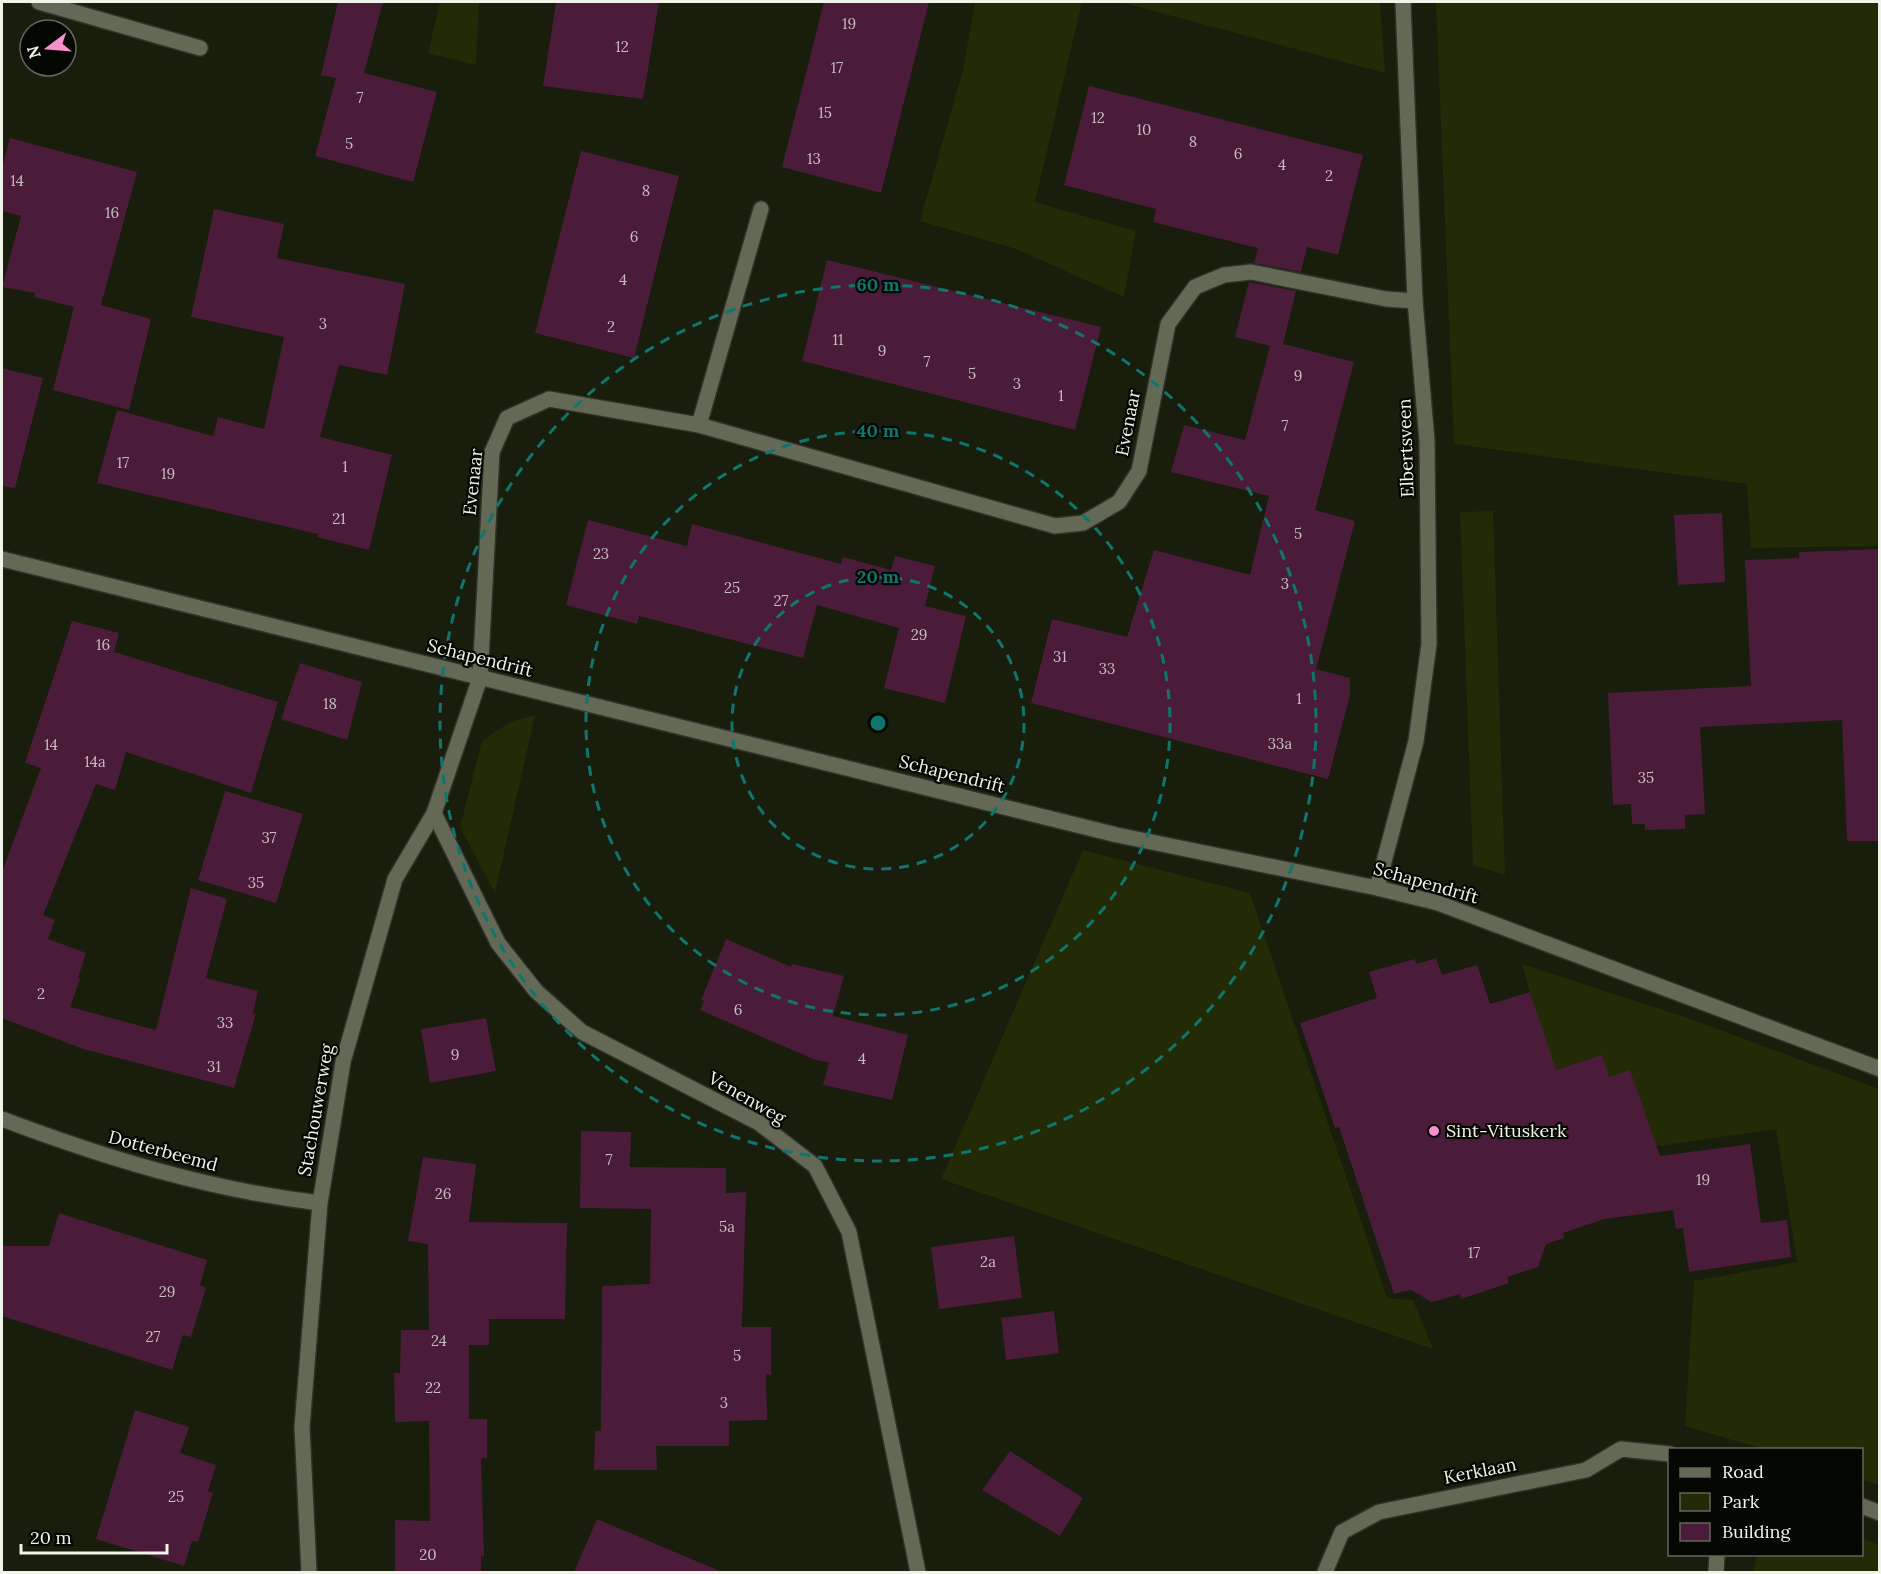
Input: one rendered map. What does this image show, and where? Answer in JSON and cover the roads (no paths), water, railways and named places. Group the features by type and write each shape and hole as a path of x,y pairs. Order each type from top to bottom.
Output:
{"street":[{"path":"39,2 200,48"},
{"name":"Elbertsveen","path":"1377,888 1416,741 1429,644 1427,441 1415,301 1403,2"},
{"path":"699,425 761,208"},
{"name":"Evenaar","path":"480,678 492,452 507,418 549,399 699,425 1055,525 1083,523 1119,502 1139,471 1168,324 1195,287 1224,275 1251,272 1386,299 1415,301"},
{"name":"Schapendrift","path":"2,559 1117,835 1377,888 1438,903 1880,1069"},
{"name":"Stachouwerweg","path":"309,1572 302,1427 320,1203 342,1062 395,879 434,813 480,678"},
{"name":"Venenweg","path":"434,813 498,943 536,991 582,1032 759,1123 815,1166 849,1232 918,1572"},
{"name":"Dotterbeemd","path":"2,1119 90,1152 256,1195 320,1203"},
{"name":"Kerklaan","path":"1325,1572 1342,1532 1379,1512 1586,1470 1621,1449 1668,1454"},
{"path":"1863,1506 1880,1513"},
{"path":"1716,1572 1717,1556"}],"place":[{"name":"Sint-Vituskerk","path":"1434,1131"}]}
